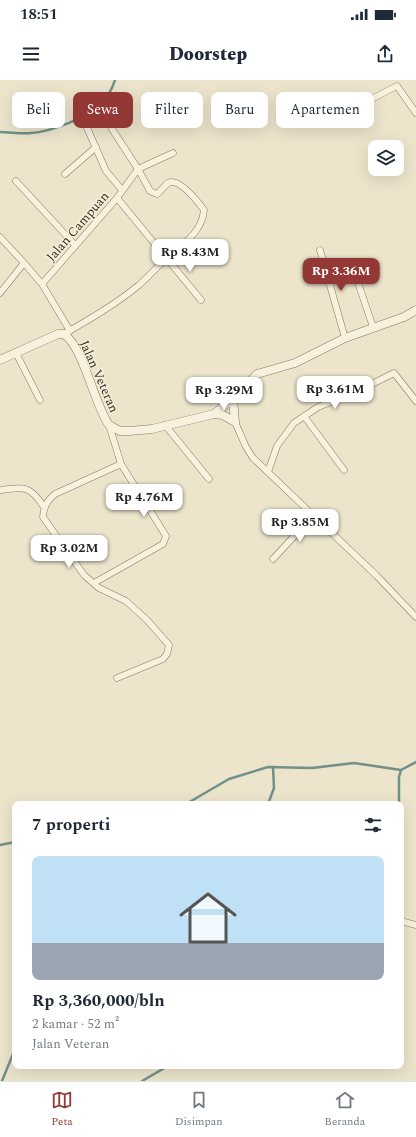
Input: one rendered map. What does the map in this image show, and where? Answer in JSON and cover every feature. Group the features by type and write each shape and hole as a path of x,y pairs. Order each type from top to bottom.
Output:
{"street":[{"path":"374,98 400,85 416,113"},
{"path":"87,128 106,171 122,190"},
{"path":"0,237 42,284 67,332 111,306 189,241 203,217 204,210 198,201 178,184 173,182 168,184 157,194 150,191 138,169 112,129"},
{"path":"65,174 96,147"},
{"name":"Jalan Campuan","path":"42,284 117,198 138,169 173,153"},
{"path":"16,181 75,245"},
{"path":"117,198 201,300"},
{"path":"320,250 345,338"},
{"path":"0,293 24,263"},
{"path":"352,265 373,327"},
{"name":"Jalan Veteran","path":"1,359 58,334 67,332 109,425 124,431 152,429 214,414 234,399 256,374 294,363 345,338 404,317 416,310"},
{"path":"16,353 40,400"},
{"path":"268,472 277,446 294,423 318,407 356,392 394,373 416,402"},
{"path":"234,399 235,422 246,447 254,458 377,576 416,617"},
{"path":"214,414 223,415 235,422"},
{"path":"304,416 344,470"},
{"path":"94,583 164,544 166,540 166,536 121,464 109,425"},
{"path":"165,425 209,479"},
{"path":"117,678 163,659 167,654 169,645 147,620 126,601 94,583 84,575 71,554 51,531 43,517 44,507 49,499 56,494 121,464"},
{"path":"1,489 18,487 26,489 35,493 44,507"},
{"path":"273,559 314,515"},
{"path":"404,921 416,925"}],"waterway":[{"path":"0,132 39,132 58,127 78,119 95,109 106,99 115,80"},
{"path":"191,801 229,779 268,767 312,768 354,763 401,770 416,762"},
{"path":"269,801 274,788 273,767"},
{"path":"399,801 399,777 401,770"},
{"path":"0,845 12,843"},
{"path":"2,1081 12,1056"},
{"path":"142,1081 163,1069"}]}
